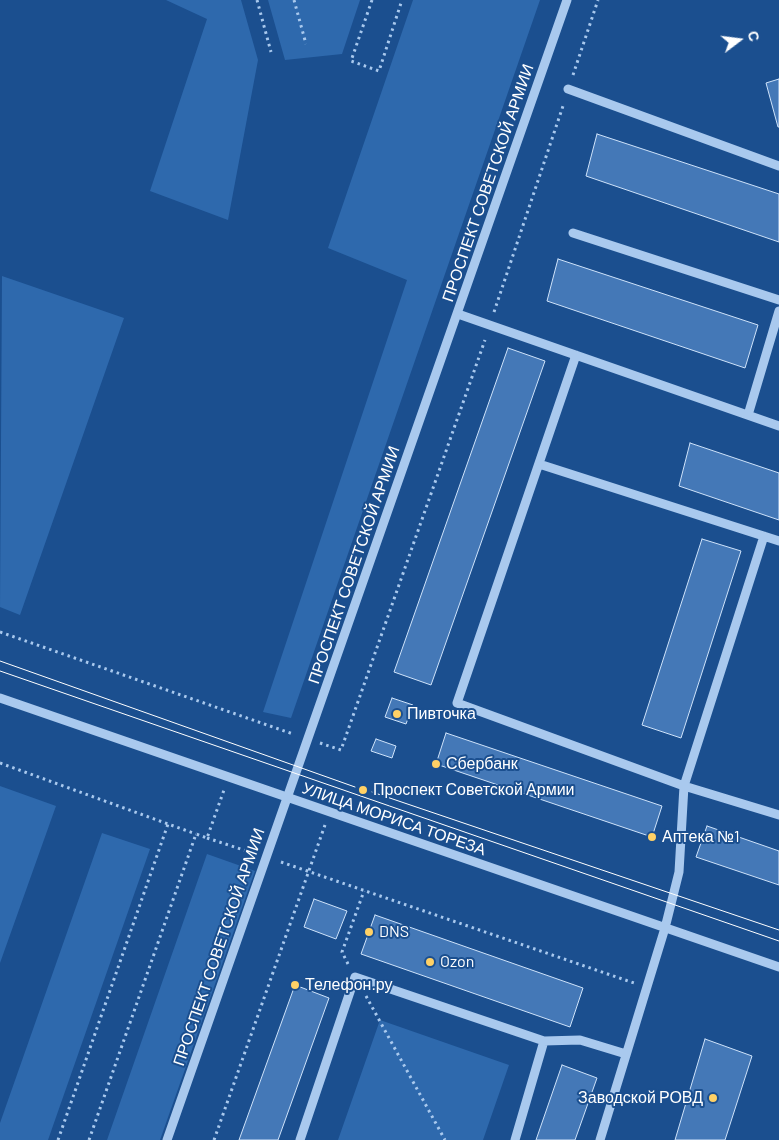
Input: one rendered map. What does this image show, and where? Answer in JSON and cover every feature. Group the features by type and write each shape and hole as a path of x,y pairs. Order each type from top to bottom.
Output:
{"street":[{"name":"ПРОСПЕКТ СОВЕТСКОЙ АРМИИ","path":"167,1140 567,0"},
{"path":"568,89 779,166"},
{"path":"573,233 779,300"},
{"path":"748,415 779,311"},
{"path":"458,314 779,426"},
{"path":"576,355 457,702 684,786 779,815"},
{"path":"539,464 779,541"},
{"path":"600,1140 665,928 679,872 684,786 764,536"},
{"name":"УЛИЦА МОРИСА ТОРЕЗА","path":"0,698 779,967"},
{"path":"300,1140 355,977 544,1041 580,1040 626,1054"},
{"path":"515,1140 544,1041"}],"path":[{"path":"257,0 270,52"},
{"path":"294,0 306,44"},
{"path":"372,0 351,61 379,70 402,0"},
{"path":"0,632 341,750 490,325 598,0"},
{"path":"0,763 207,838 647,987"},
{"path":"207,838 228,777"},
{"path":"214,1140 329,813"},
{"path":"58,1140 168,824"},
{"path":"89,1140 196,834"},
{"path":"364,891 342,952 445,1140"}],"shaded area":[{"path":"166,0 241,0 258,60 228,220 150,191 207,19"},
{"path":"268,0 360,0 342,54 285,60"},
{"path":"413,0 540,0 291,718 263,712 407,280 328,248"},
{"path":"2,276 124,318 20,615 0,607"},
{"path":"0,786 56,806 0,963"},
{"path":"102,833 150,849 48,1140 0,1140 0,1123"},
{"path":"207,854 255,871 160,1140 107,1140"},
{"path":"380,1020 509,1065 483,1140 338,1140"}],"building":[{"path":"779,79 779,127 778,127 766,83"},
{"path":"597,134 779,194 779,242 586,176"},
{"path":"558,259 758,325 745,368 547,301"},
{"path":"508,348 545,361 431,685 394,672"},
{"path":"690,443 779,473 779,520 679,486"},
{"path":"702,539 741,551 681,738 642,725"},
{"path":"392,698 413,705 406,724 385,717"},
{"path":"446,733 662,806 652,837 436,764"},
{"path":"376,739 396,746 392,758 371,751"},
{"path":"707,826 779,851 779,885 696,857"},
{"path":"314,899 347,911 336,939 304,927"},
{"path":"375,915 583,988 570,1027 361,954"},
{"path":"295,985 329,998 278,1140 239,1140"},
{"name":"Заводской РОВД","path":"705,1039 752,1056 725,1140 675,1140"},
{"path":"562,1065 597,1078 575,1140 536,1140"}],"tram line":[{"path":"0,661 355,787"},
{"path":"0,671 779,941"},
{"path":"372,792 779,930"}],"place":[{"name":"Пивточка","path":"397,714"},
{"name":"Сбербанк","path":"436,764"},
{"name":"Проспект Советской Армии","path":"363,790"},
{"name":"Аптека №1","path":"652,837"},
{"name":"DNS","path":"369,932"},
{"name":"Ozon","path":"430,962"},
{"name":"Телефон.ру","path":"295,985"},
{"name":"Заводской РОВД","path":"713,1098"}]}
